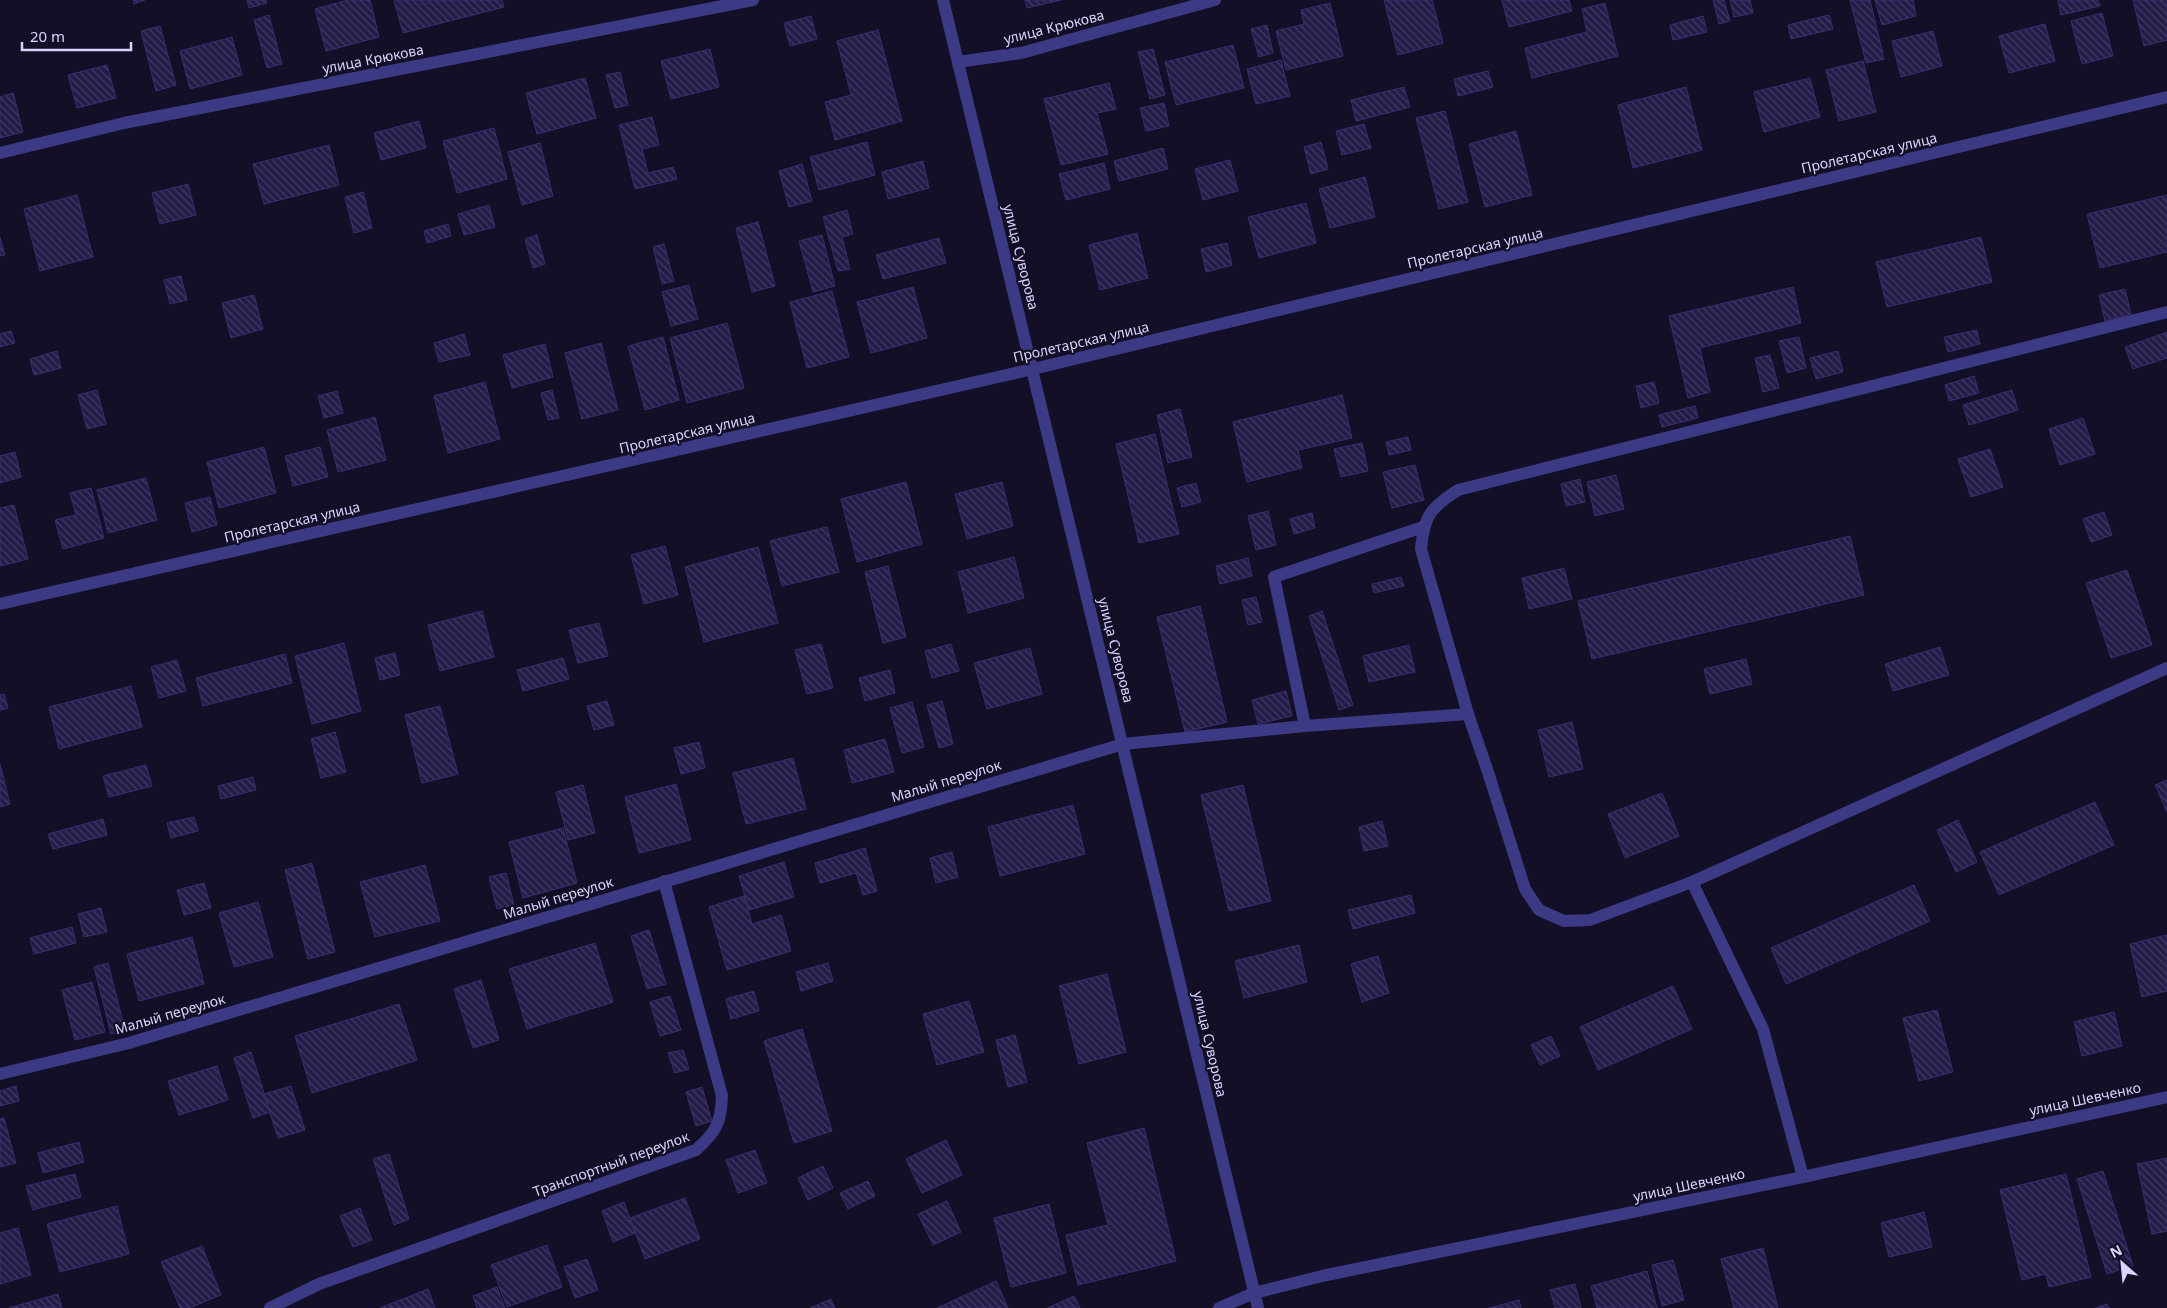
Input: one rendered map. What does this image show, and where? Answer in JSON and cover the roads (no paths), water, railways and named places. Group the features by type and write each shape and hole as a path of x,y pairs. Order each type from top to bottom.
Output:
{"street":[{"name":"улица Крюкова","path":"0,153 124,123 753,0"},
{"name":"улица Суворова","path":"943,0 1258,1308"},
{"name":"улица Крюкова","path":"958,62 1021,53 1215,0"},
{"name":"Пролетарская улица","path":"0,604 1033,369 2167,97"},
{"path":"2167,312 1458,490 1436,504 1423,527 1421,549 1468,714 1525,889 1539,910 1564,921 1590,920 1692,882 2167,668"},
{"path":"1305,726 1274,577 1423,527"},
{"name":"Малый переулок","path":"0,1074 129,1043 1123,744 1305,726 1468,714"},
{"name":"Транспортный переулок","path":"270,1308 320,1284 696,1150 711,1137 721,1118 722,1096 664,881"},
{"path":"1692,882 1763,1029 1802,1177"},
{"name":"улица Шевченко","path":"1220,1308 1254,1293 1322,1276 1802,1177 2167,1097"}]}
